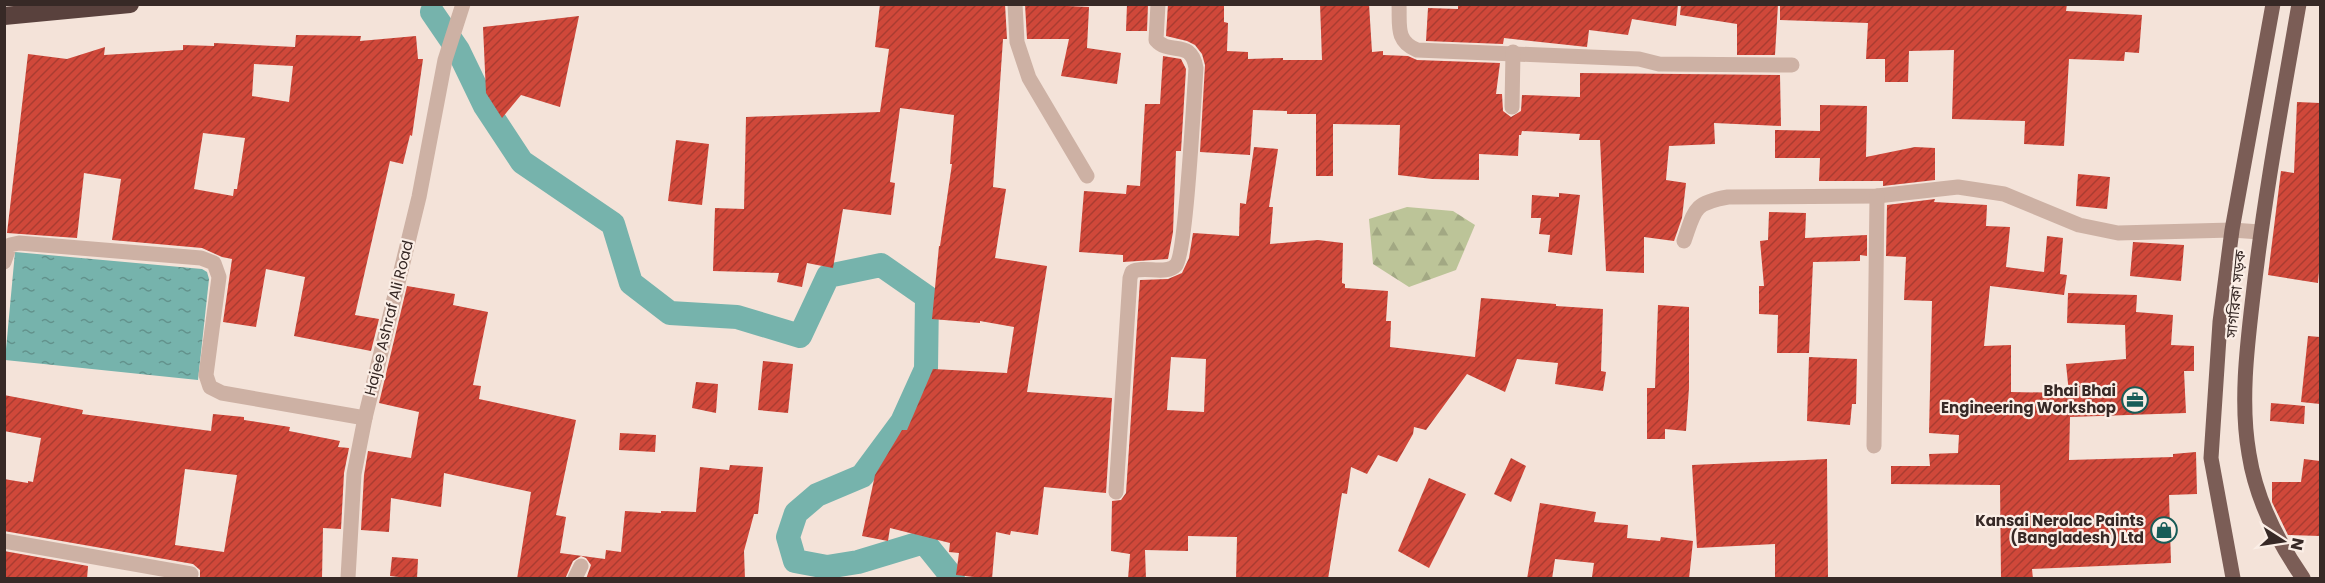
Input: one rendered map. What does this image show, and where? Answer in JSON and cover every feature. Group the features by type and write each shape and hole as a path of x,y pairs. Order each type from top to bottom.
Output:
{"highway":[{"path":"4,16 130,4"}],"main road":[{"name":"সাগরিকা সড়ক","path":"2233,579 2211,458 2220,322 2232,230 2273,4"},
{"name":"সাগরিকা সড়ক","path":"2299,4 2260,232 2250,325 2245,414 2249,456 2264,506 2285,552 2303,579"}],"street":[{"name":"Hajee Ashraf Ali Road","path":"348,579 354,474 365,418 419,197 445,60 463,4"},
{"path":"1015,4 1017,42 1029,78 1087,176"},
{"path":"1116,492 1130,278 1132,272 1138,268 1167,270 1175,266 1179,260 1184,227 1196,68 1194,57 1188,51 1160,45 1156,40 1158,4"},
{"path":"1399,4 1401,38 1406,45 1417,50 1513,52 1639,59 1659,64 1792,65"},
{"path":"1512,106 1513,52"},
{"path":"1684,241 1695,210 1708,200 1728,197 1876,196 1958,187 2004,194 2079,225 2118,233 2232,230 2260,232"},
{"path":"1874,446 1876,196"},
{"path":"4,262 10,245 19,243 201,258 214,263 219,277 206,375 210,387 222,393 365,418"},
{"path":"4,541 191,574"}],"green space":[{"path":"1407,207 1453,211 1475,225 1456,270 1409,287 1373,264 1369,219"}],"water":[{"path":"15,252 202,269 207,272 209,279 198,380 5,360"}],"building":[{"path":"880,4 1005,4 1007,39 1003,39 993,187 1006,189 995,258 1047,266 1027,392 1112,398 1106,493 1044,487 1038,535 1011,531 1010,535 996,532 992,579 956,575 959,553 949,552 950,543 890,528 888,541 862,536 875,475 902,430 907,430 933,369 1007,373 1014,327 980,321 980,323 932,319 939,246 952,164 950,164 954,115 900,108 890,182 895,183 891,215 843,209 833,268 807,263 802,287 777,282 779,273 713,271 715,208 744,209 746,117 880,112 889,49 875,47"},
{"path":"1025,4 1089,7 1087,48 1121,53 1117,84 1061,76 1069,39 1027,39"},
{"path":"1127,4 1148,4 1147,31 1126,31"},
{"path":"1168,4 1224,4 1224,22 1228,23 1227,51 1248,52 1248,59 1322,60 1320,4 1369,4 1372,52 1383,51 1383,55 1408,56 1417,60 1500,63 1496,94 1502,94 1503,111 1511,117 1521,111 1522,95 1580,97 1580,73 1780,75 1781,126 1714,123 1715,144 1669,146 1666,180 1686,183 1682,218 1674,241 1644,237 1644,273 1606,271 1600,140 1579,140 1580,134 1522,131 1519,135 1518,156 1479,154 1479,180 1432,179 1398,175 1400,125 1333,124 1333,176 1316,176 1316,114 1287,114 1287,111 1253,110 1250,155 1200,152 1205,65 1202,54 1195,45 1166,36"},
{"path":"1458,4 1678,4 1676,26 1632,19 1628,35 1589,30 1587,47 1504,38 1503,44 1426,41 1428,8 1458,9"},
{"path":"1681,4 1778,4 1775,55 1737,55 1737,24 1680,15"},
{"path":"1780,4 2067,4 2066,11 2142,15 2139,53 2125,52 2124,61 2069,59 2064,146 2024,144 2025,121 1952,119 1954,50 1909,51 1908,82 1885,82 1885,59 1866,59 1868,23 1780,20"},
{"path":"579,16 560,107 521,95 502,118 486,93 483,27"},
{"path":"296,35 361,36 360,41 416,36 418,59 423,59 412,136 410,135 403,164 390,161 355,315 379,319 371,351 294,336 305,277 266,269 256,327 223,322 232,259 202,248 112,240 121,179 84,173 77,238 7,233 28,54 67,59 105,47 104,55 183,50 183,45 214,46 214,43 295,47","holes":["254,64 293,66 289,102 252,96","203,133 245,138 237,189 234,189 233,196 194,189"]},
{"path":"1163,56 1181,59 1186,69 1181,151 1176,151 1173,232 1168,259 1123,262 1123,255 1079,252 1084,191 1126,194 1127,185 1140,186 1145,104 1160,104"},
{"path":"2297,102 2320,103 2318,283 2268,275 2281,171 2294,173"},
{"path":"1820,105 1867,106 1866,157 1915,147 1935,148 1935,180 1883,186 1883,181 1819,181 1820,158 1775,158 1775,130 1820,131"},
{"path":"676,140 709,144 702,205 668,201"},
{"path":"1254,147 1278,149 1269,207 1273,207 1270,244 1318,240 1343,243 1342,283 1345,284 1345,288 1388,291 1386,321 1391,321 1390,347 1475,357 1481,298 1603,309 1601,371 1606,372 1603,391 1555,384 1558,363 1517,359 1505,392 1467,374 1426,430 1414,427 1413,434 1397,462 1378,455 1367,474 1351,467 1347,494 1342,493 1328,579 1236,579 1237,537 1188,536 1188,551 1145,550 1146,579 1128,579 1130,554 1111,551 1112,501 1121,500 1126,493 1140,280 1168,279 1182,273 1189,258 1193,233 1239,236 1240,203 1246,204","holes":["1171,357 1206,359 1204,412 1167,410"]},
{"path":"2078,174 2110,177 2107,209 2076,206"},
{"path":"1559,193 1580,195 1572,255 1548,252 1550,235 1539,234 1541,218 1531,218 1532,195 1559,197"},
{"path":"1935,199 1934,202 1987,205 1986,226 2010,227 2006,267 2044,272 2047,236 2063,238 2060,274 2067,275 2064,295 1990,286 1984,346 2011,345 2011,392 2069,393 2066,364 2126,359 2125,325 2067,323 2068,293 2137,295 2136,312 2173,315 2171,345 2194,346 2194,371 2184,371 2186,413 2070,417 2069,460 2173,457 2173,454 2196,452 2197,494 2169,495 2171,563 2032,569 2033,579 2001,579 2000,485 1891,484 1891,466 1930,466 1929,454 1958,453 1959,435 1929,433 1932,301 1904,300 1906,257 1886,256 1887,205"},
{"path":"1769,212 1806,213 1805,238 1867,235 1867,256 1860,255 1860,261 1813,262 1809,353 1777,353 1778,315 1759,314 1759,286 1764,286 1760,241 1768,240"},
{"path":"2133,242 2184,245 2181,281 2130,276"},
{"path":"407,286 455,294 453,305 488,312 473,385 481,386 479,399 576,420 556,515 566,517 560,553 605,559 606,550 621,552 625,511 696,512 700,467 729,470 730,465 763,467 758,514 754,514 744,551 745,579 586,579 591,565 586,558 581,556 573,561 565,579 517,579 531,492 444,473 441,507 391,498 389,532 361,530 364,475 368,451 411,458 419,412 379,403"},
{"path":"1658,305 1689,307 1689,388 1686,431 1665,429 1665,439 1647,439 1647,388 1655,388"},
{"path":"2308,336 2320,337 2320,404 2301,402"},
{"path":"1809,357 1857,359 1856,404 1852,404 1850,425 1807,421"},
{"path":"763,361 793,364 788,413 758,410"},
{"path":"696,382 718,384 716,413 692,408"},
{"path":"4,395 83,410 82,414 211,431 213,414 244,417 244,420 290,427 289,431 340,441 338,447 349,448 344,473 341,529 323,528 322,579 207,579 200,577 200,570 193,564 4,531 4,479 33,482 41,438 4,431","holes":["185,469 237,475 224,552 175,545"]},
{"path":"2271,403 2305,406 2304,424 2270,421"},
{"path":"620,433 656,435 655,452 619,450"},
{"path":"1511,458 1526,466 1511,502 1494,494"},
{"path":"1827,459 1828,579 1775,579 1775,544 1697,548 1692,465"},
{"path":"2304,459 2320,461 2320,536 2288,535 2272,502 2272,482 2301,482"},
{"path":"1429,478 1466,494 1429,568 1398,551"},
{"path":"1540,503 1596,512 1594,522 1628,525 1627,538 1660,541 1661,537 1693,541 1689,579 1592,577 1594,563 1555,559 1552,579 1527,579"},
{"path":"4,551 88,566 87,579 4,579"},
{"path":"392,557 418,559 417,579 390,576"}],"waterway":[{"path":"427,4 432,12"},
{"path":"432,12 458,50 485,106 522,162 613,224 631,283 670,313 737,317 800,336 828,276 881,265 927,297 926,369 902,422 862,476 817,495 796,513 788,537 795,561 827,567 858,562 924,542 953,578"}],"place":[{"name":"Bhai Bhai Engineering Workshop","path":"2135,400"},
{"name":"Kansai Nerolac Paints (Bangladesh) Ltd","path":"2164,530"}]}
